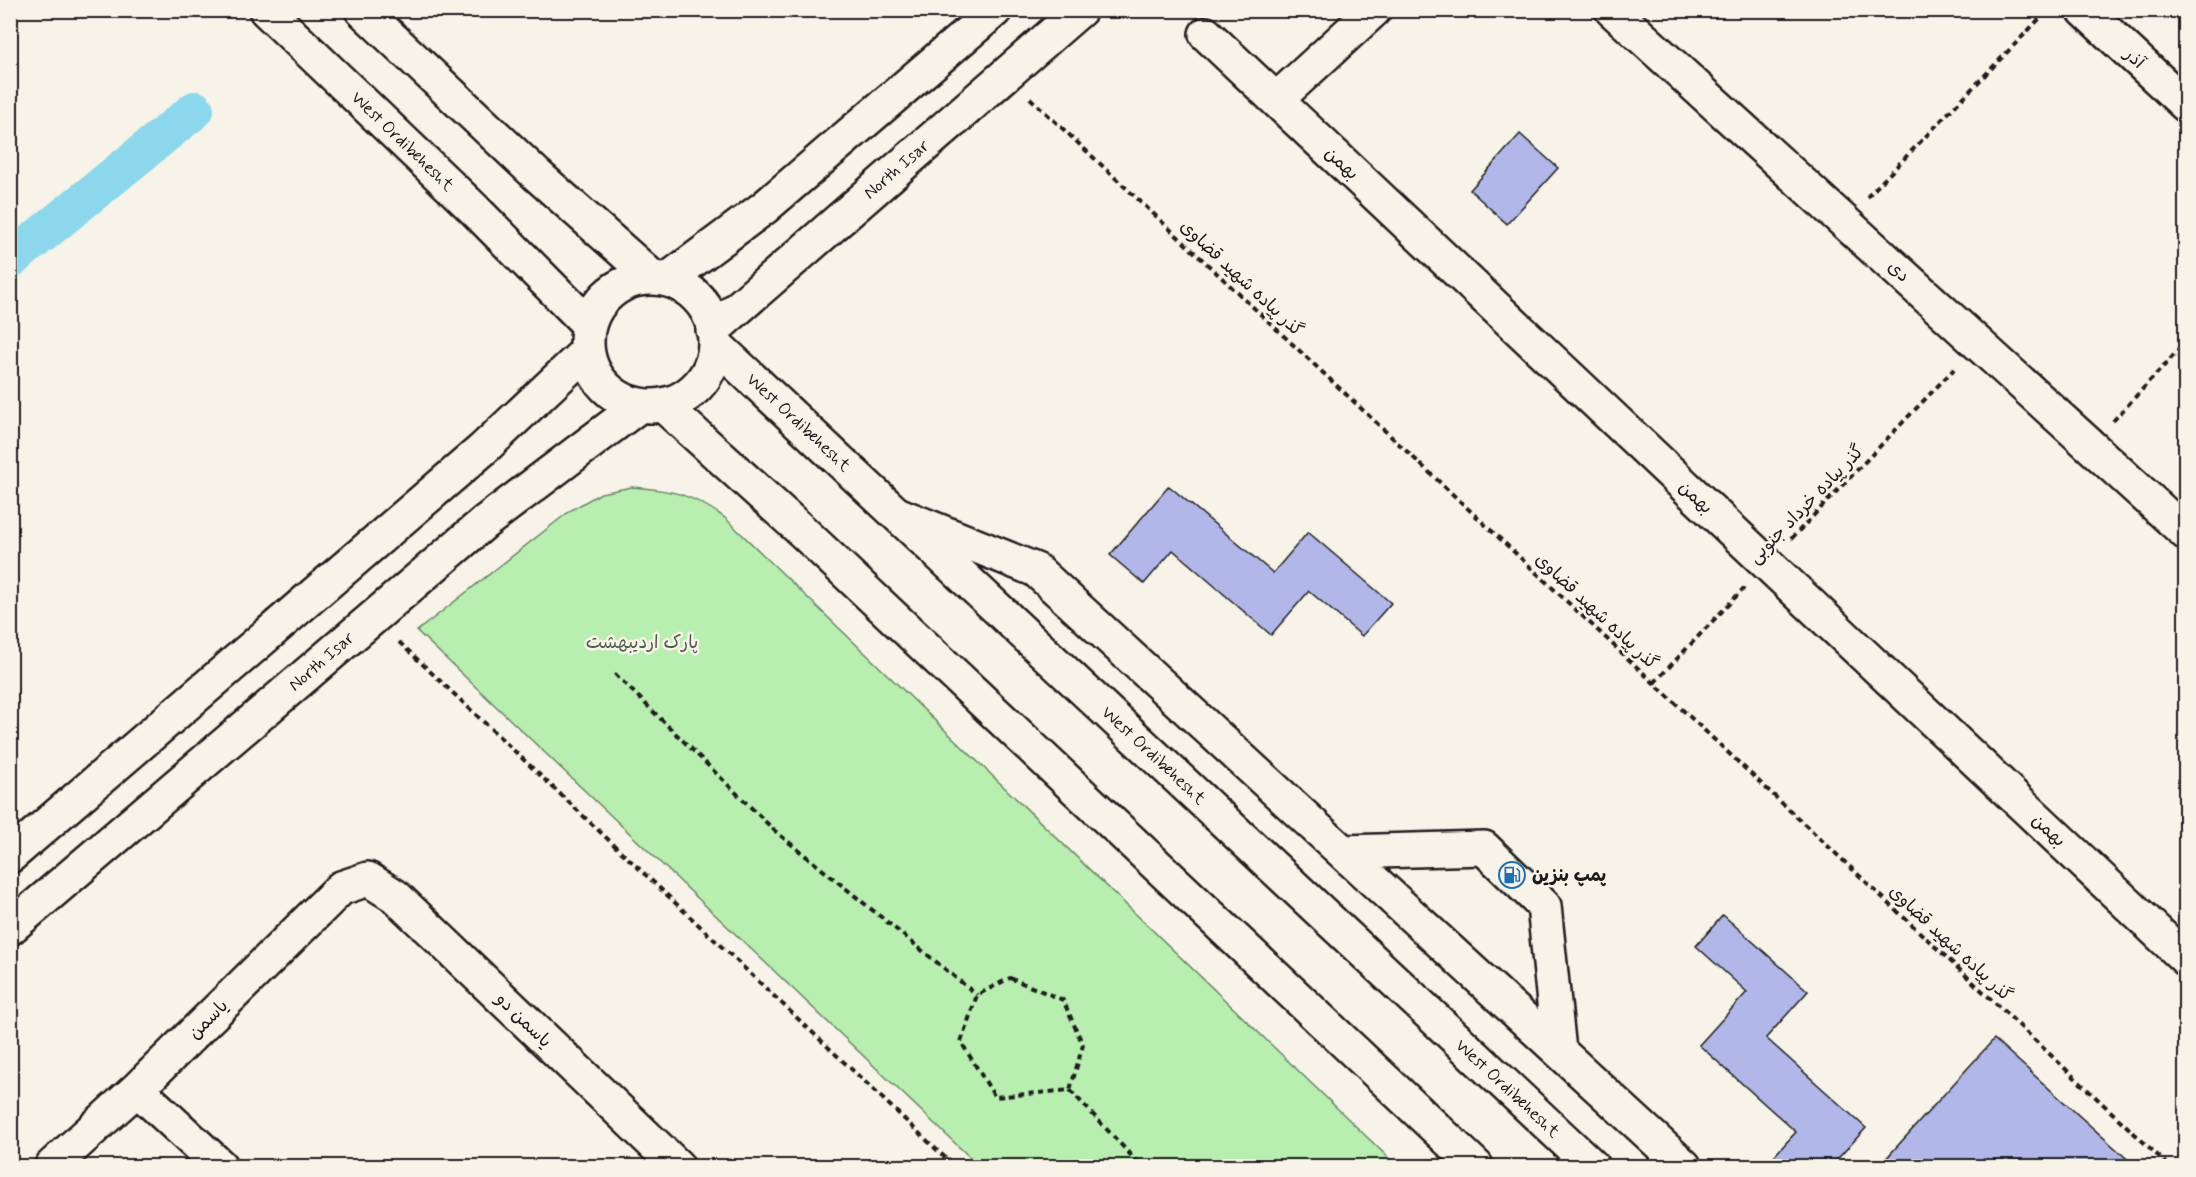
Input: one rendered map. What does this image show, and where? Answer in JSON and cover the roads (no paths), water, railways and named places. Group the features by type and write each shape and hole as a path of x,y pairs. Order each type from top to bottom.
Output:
{"main road":[{"name":"West Ordibehesht","path":"266,10 475,210 588,338"},
{"path":"362,10 537,176 660,279 683,287 697,298 707,313 714,337 705,376 693,390 679,399 651,405 621,398 604,387 593,370 588,338 597,306 613,290 632,281 660,279 765,207 995,10"},
{"name":"North Isar","path":"714,337 1080,10"},
{"path":"1276,100 1374,10"},
{"name":"دی","path":"1612,10 2186,532"},
{"name":"آذر","path":"2084,10 2186,105"},
{"name":"بهمن","path":"1206,34 2186,959"},
{"name":"West Ordibehesht","path":"714,337 897,514 1592,1167"},
{"path":"10,856 482,450 588,338"},
{"path":"651,405 802,531 1476,1167"},
{"name":"North Isar","path":"10,928 484,522 651,405"},
{"path":"897,514 1036,570 1684,1167"},
{"path":"1343,852 1484,848 1544,906 1559,1051"},
{"name":"یاسمن","path":"52,1167 137,1089 341,888 368,879"},
{"name":"یاسمن دو","path":"368,879 395,896 677,1167"},
{"path":"137,1089 220,1167"}],"waterway":[{"path":"10,260 195,110"}],"place":[{"name":"پمپ بنزین","path":"1512,875"}],"park label":[{"name":"پارک اردیبهشت","path":"642,642"}]}
